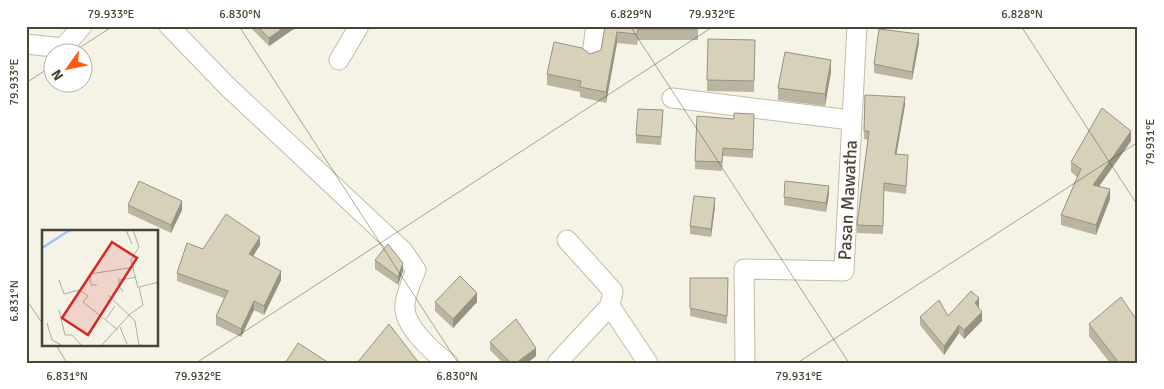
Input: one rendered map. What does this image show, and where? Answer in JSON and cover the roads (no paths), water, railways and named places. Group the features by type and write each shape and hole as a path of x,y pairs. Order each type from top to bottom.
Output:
{"street":[{"path":"26,44 63,48 82,26"},
{"path":"169,26 227,86 403,251 416,270 404,305 412,326 429,349 448,363"},
{"path":"592,54 596,26"},
{"name":"Pasan Mawatha","path":"746,363 744,269 844,271 857,26"},
{"path":"339,60 352,29"},
{"path":"672,98 851,120"},
{"path":"557,363 610,306 613,291 567,240"},
{"path":"610,306 648,363"}]}
